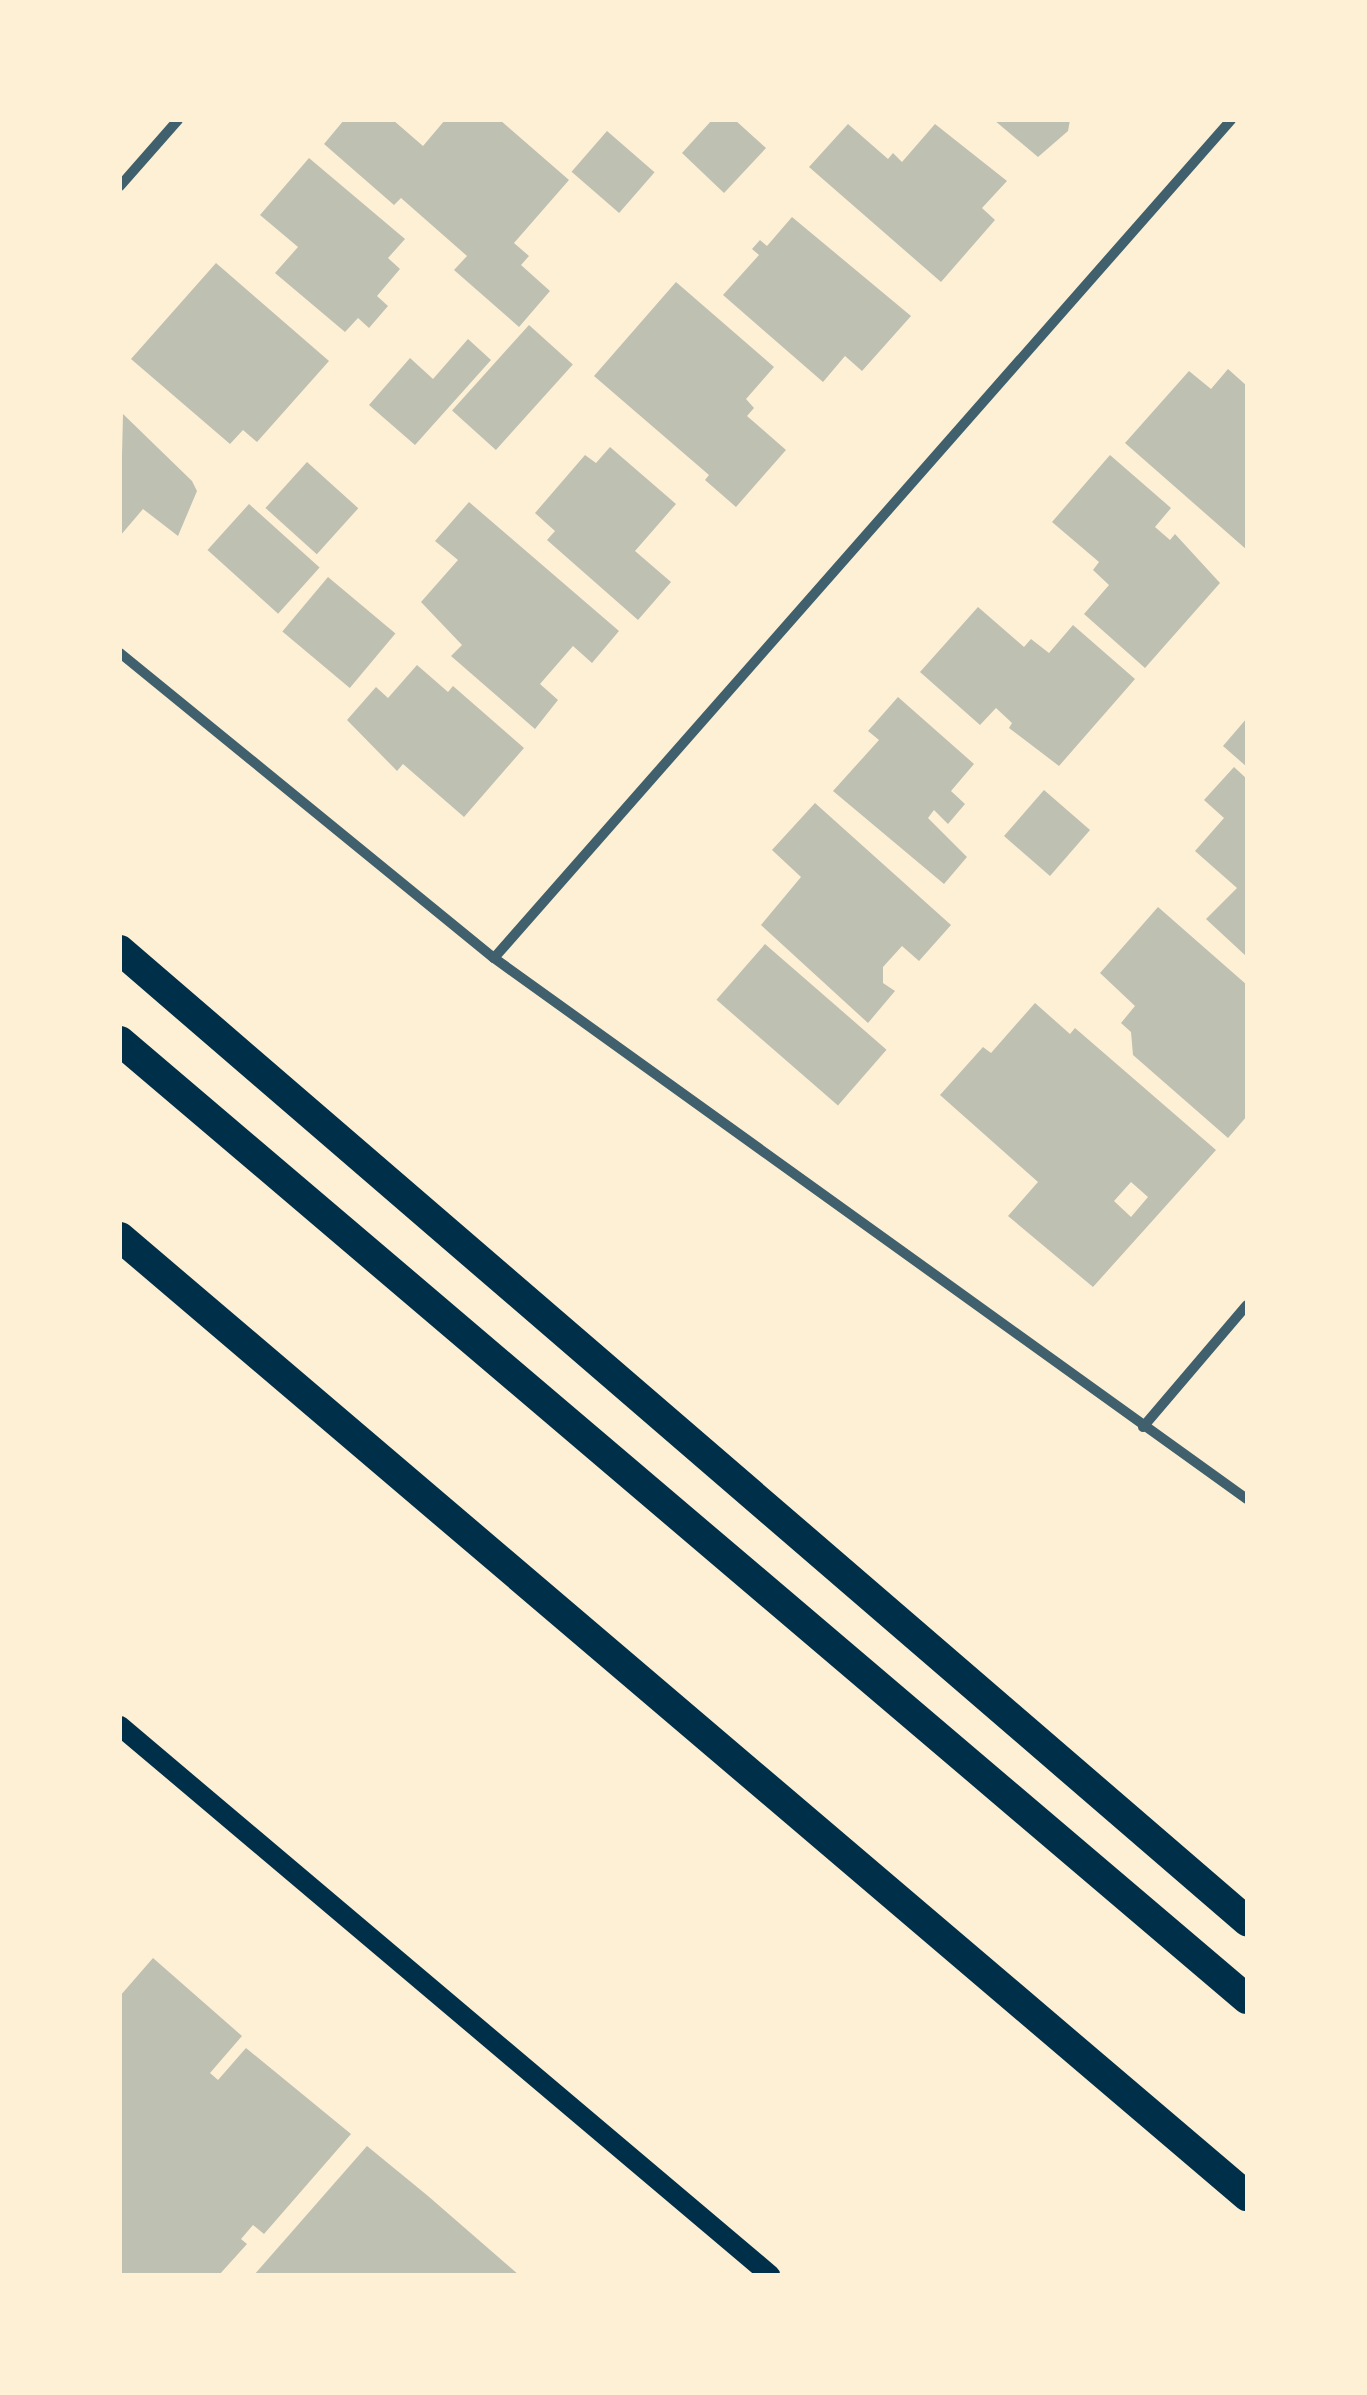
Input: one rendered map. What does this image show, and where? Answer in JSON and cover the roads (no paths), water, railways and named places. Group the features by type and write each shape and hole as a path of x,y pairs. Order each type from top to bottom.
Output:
{"highway":[{"path":"120,950 1247,1921"},
{"path":"120,1041 1247,1998"},
{"path":"120,1237 1247,2196"}],"main road":[{"path":"120,1726 770,2275"}],"street":[{"path":"120,186 178,120"},
{"path":"494,958 1232,120"},
{"path":"120,653 494,958 1247,1499"},
{"path":"1143,1427 1247,1305"}]}
